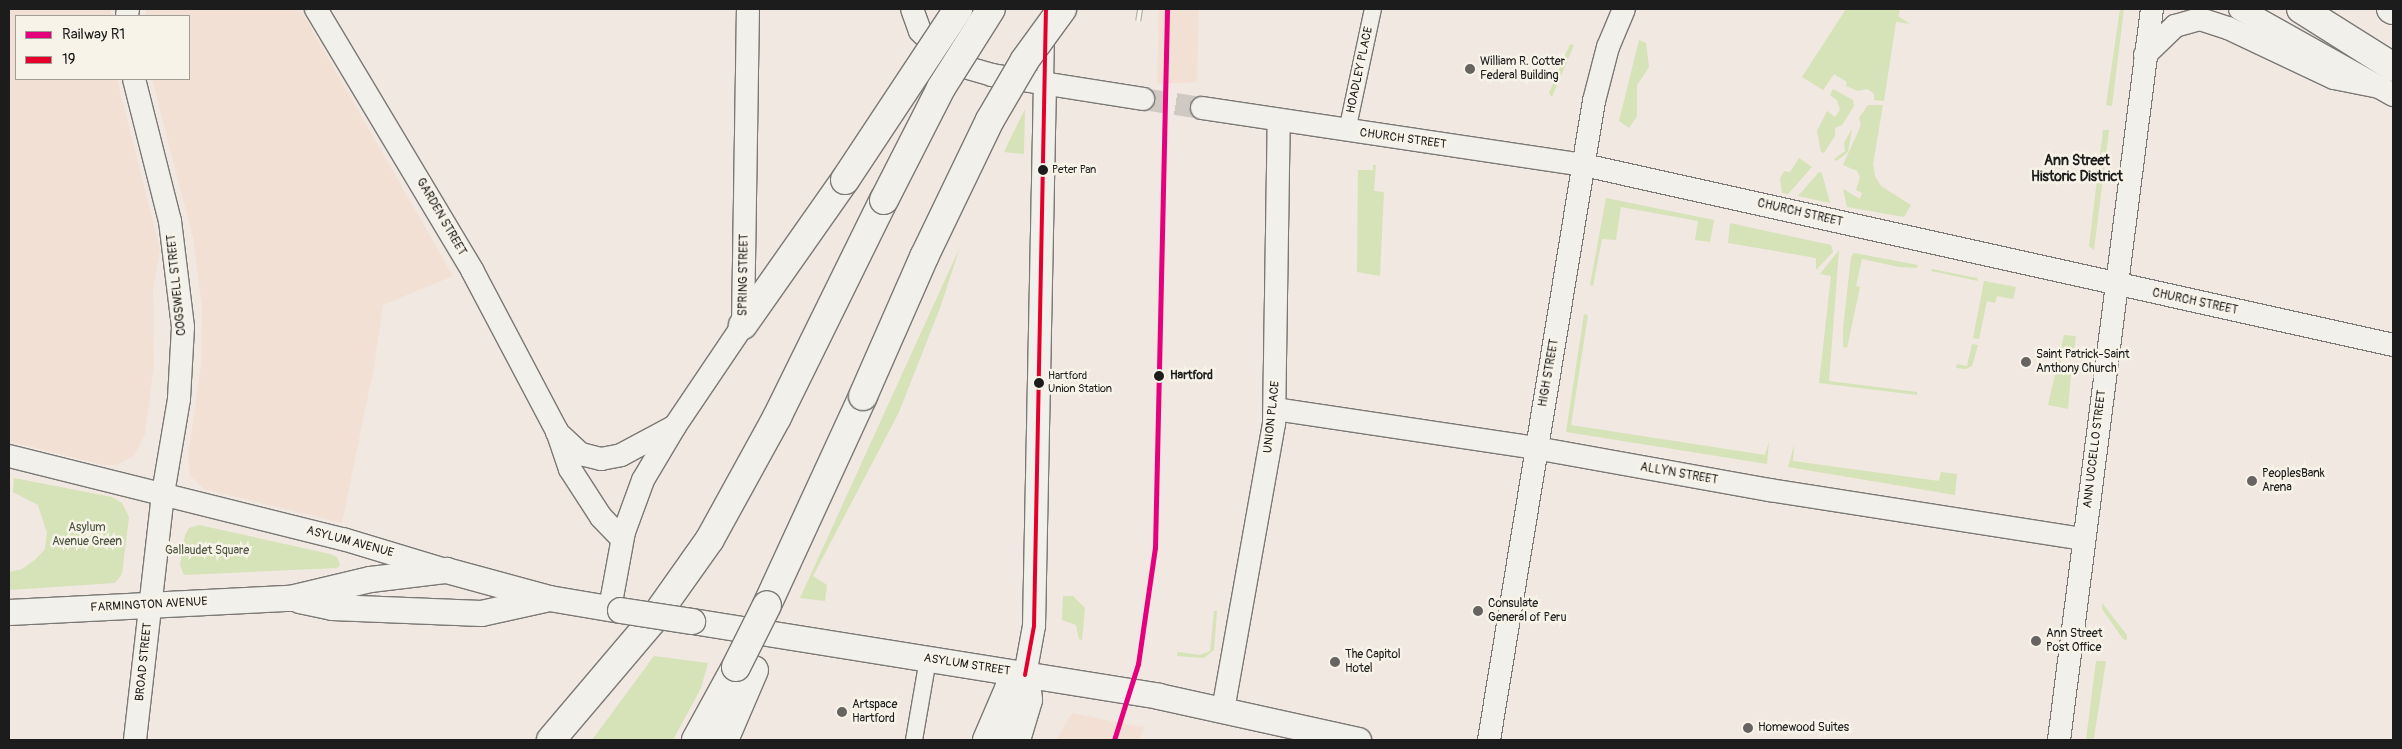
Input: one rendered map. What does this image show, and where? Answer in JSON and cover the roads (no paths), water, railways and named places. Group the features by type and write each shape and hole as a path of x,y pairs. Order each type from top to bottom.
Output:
{"highway":[{"path":"743,325 845,180 958,9"},
{"path":"551,740 630,648 710,539 777,417 944,82 991,9"},
{"path":"724,740 745,668 767,605 967,166 1008,86 1062,9"},
{"path":"2301,9 2388,83"},
{"path":"696,740 745,668"},
{"path":"987,740 1007,693 1013,683 1025,675 1028,700 1016,740"}],"main road":[{"name":"FARMINGTON AVENUE","path":"9,612 290,598 370,579 446,570"},
{"name":"ASYLUM AVENUE","path":"446,570 549,598 692,622"},
{"name":"FARMINGTON AVENUE","path":"290,598 332,607 481,613 549,598"},
{"name":"ASYLUM STREET","path":"692,622 1158,696 1358,740"}],"street":[{"name":"GARDEN STREET","path":"316,9 467,262 557,431 565,458 584,492 606,524 622,538"},
{"name":"SPRING STREET","path":"622,538 643,480 675,426 743,325 748,9"},
{"path":"912,9 920,31 954,64 992,75 1143,99"},
{"path":"1025,675 1034,626 1046,9"},
{"name":"HOADLEY PLACE","path":"1347,130 1373,9"},
{"name":"HIGH STREET","path":"1489,740 1536,448 1601,71 1624,9"},
{"name":"ANN UCCELLO STREET","path":"2059,740 2083,539 2152,9"},
{"path":"2240,9 2388,83"},
{"path":"2145,55 2175,26 2200,19 2228,28 2334,78 2388,83"},
{"name":"COGSWELL STREET","path":"134,80 170,221 184,326 179,399 163,494"},
{"name":"CHURCH STREET","path":"1202,108 1584,165 2393,345"},
{"name":"UNION PLACE","path":"1223,710 1275,409 1278,120"},
{"name":"ALLYN STREET","path":"1275,409 1536,448 1770,490 2083,539"},
{"name":"GARDEN STREET","path":"557,431 581,454 601,459 617,456 675,426"},
{"name":"ASYLUM AVENUE","path":"9,456 349,540 446,570"},
{"name":"BROAD STREET","path":"135,740 163,494"},
{"path":"615,609 622,538"},
{"path":"914,740 928,659"}],"tunnel":[{"path":"1143,99 1202,108"}],"railway":[{"path":"1138,21 1140,9"}],"rail line":[{"name":"R1","path":"1114,740 1138,664 1155,548 1167,9"}],"place":[{"name":"William R. Cotter Federal Building","path":"1470,69"},
{"name":"Peter Pan","path":"1043,170"},
{"name":"Saint Patrick-Saint Anthony Church","path":"2026,362"},
{"name":"Hartford","path":"1159,376"},
{"name":"Hartford Union Station","path":"1039,383"},
{"name":"PeoplesBank Arena","path":"2252,481"},
{"name":"Consulate General of Peru","path":"1478,611"},
{"name":"Ann Street Post Office","path":"2036,641"},
{"name":"The Capitol Hotel","path":"1335,662"},
{"name":"Artspace Hartford","path":"842,712"},
{"name":"Homewood Suites","path":"1748,728"}],"district":[{"name":"Ann Street Historic District","path":"2077,170"}],"park label":[{"name":"Asylum Avenue Green","path":"87,535"},
{"name":"Gallaudet Square","path":"207,551"}]}
